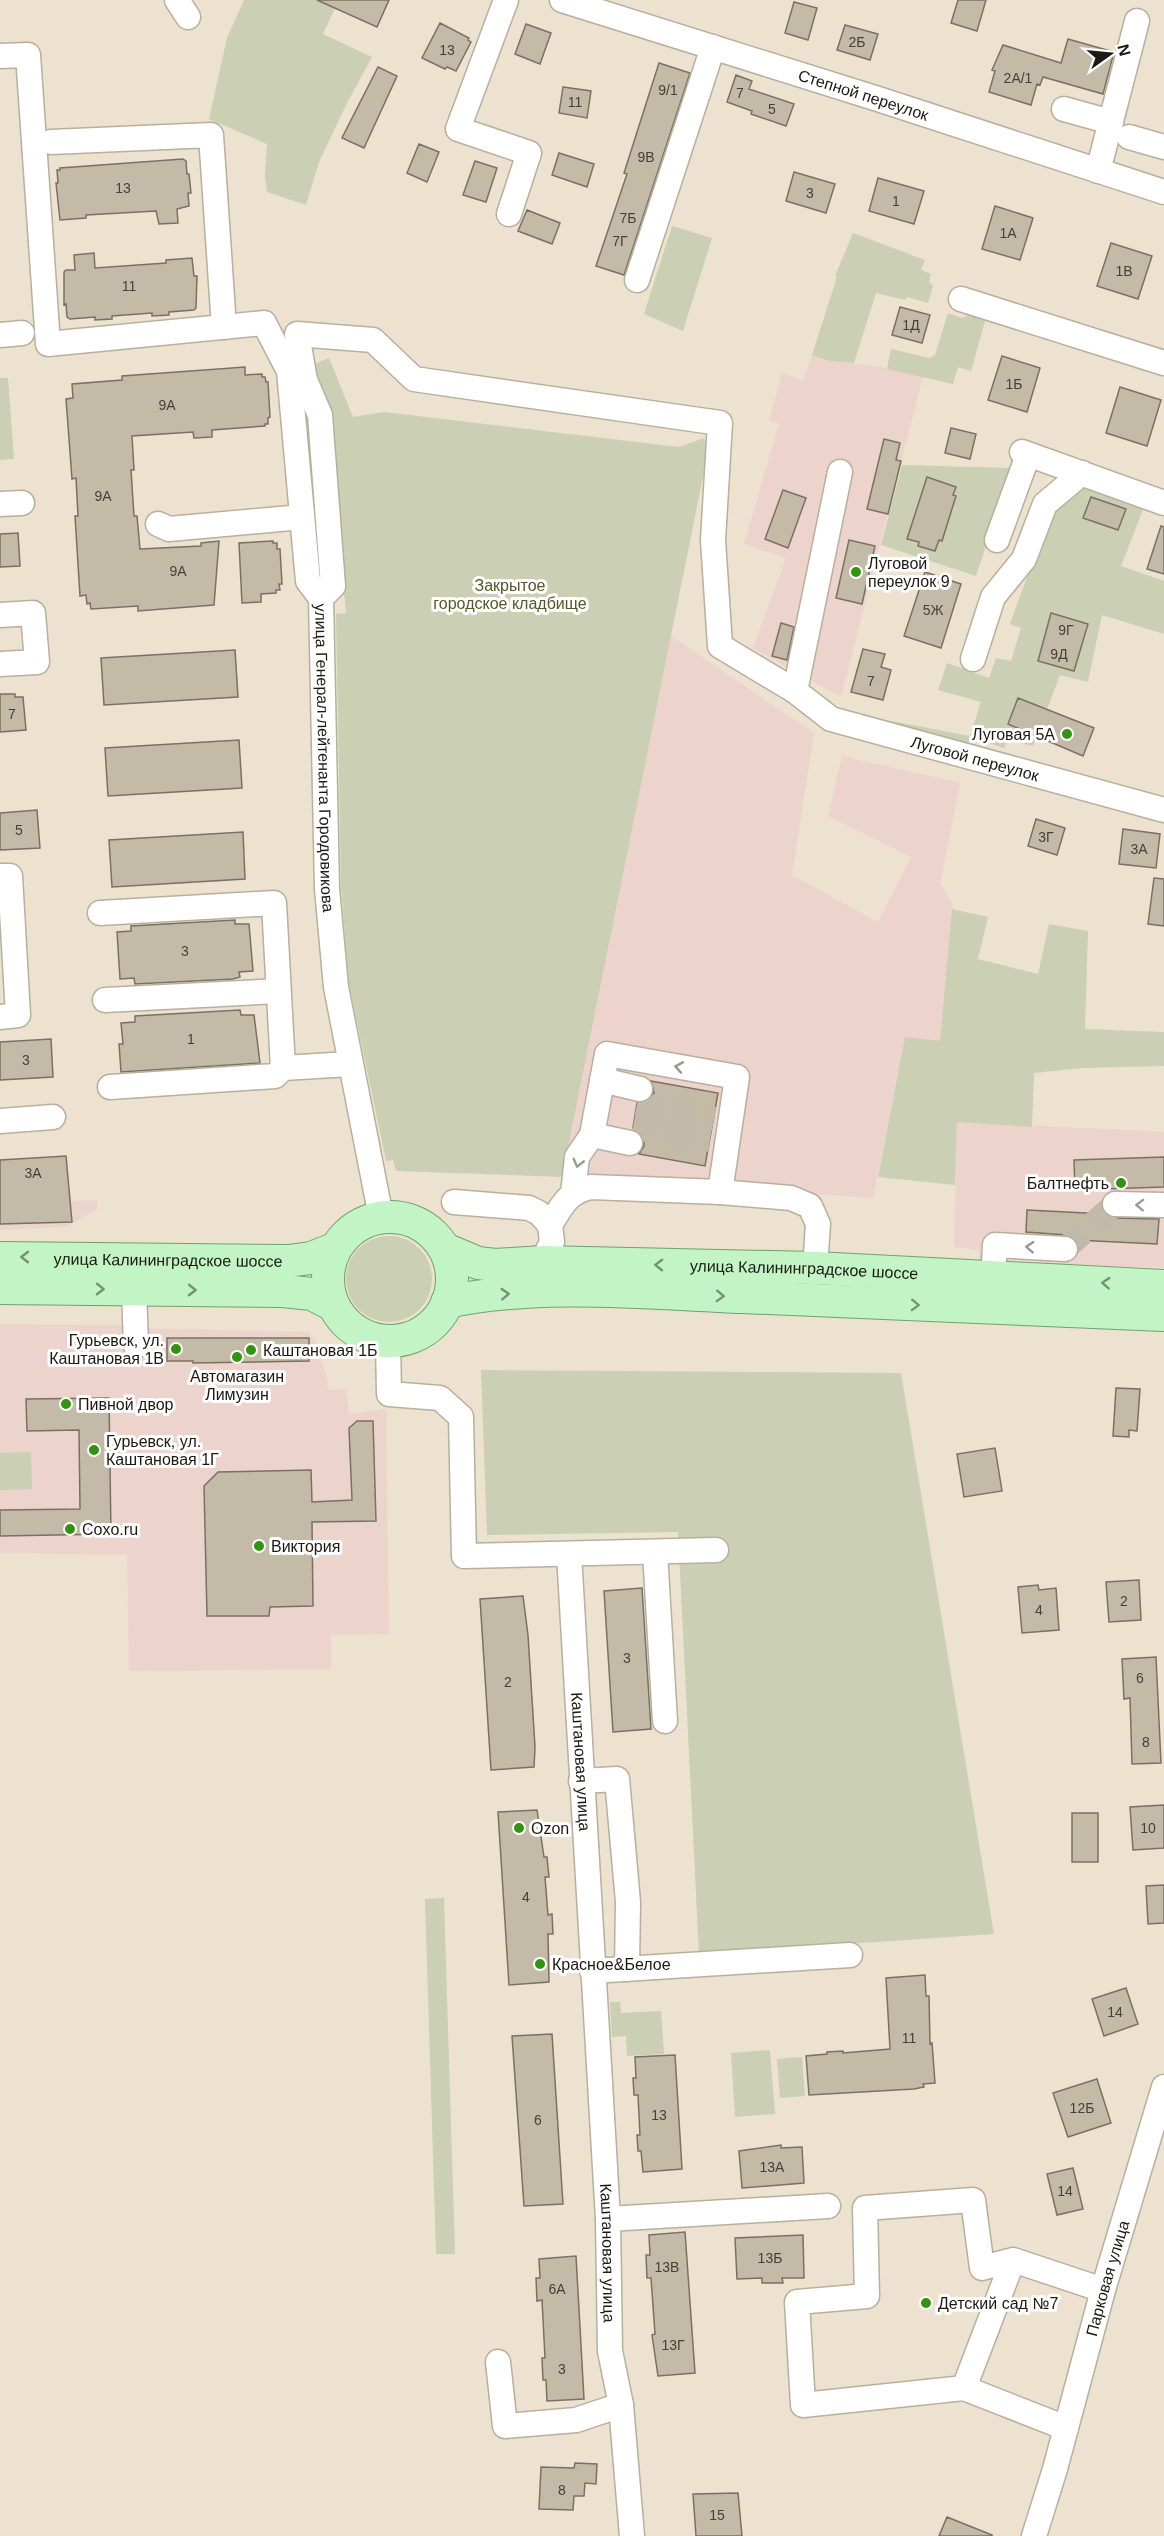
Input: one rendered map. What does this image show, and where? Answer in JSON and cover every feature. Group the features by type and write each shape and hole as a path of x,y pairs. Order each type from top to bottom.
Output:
{"main road":[{"path":"381,1217 427,1227 447,1250 453,1274 451,1294 430,1327 414,1337 388,1342 368,1338 345,1323 332,1304 327,1281 329,1261 334,1250 352,1228 381,1217"},
{"name":"улица Калининградское шоссе","path":"0,1257 288,1261 312,1258 334,1250"},
{"name":"улица Калининградское шоссе","path":"447,1250 478,1263 495,1265 542,1262 815,1268 1164,1286"},
{"name":"улица Калининградское шоссе","path":"0,1288 283,1291 312,1294 332,1304"},
{"name":"улица Калининградское шоссе","path":"447,1302 501,1294 593,1292 1164,1315"}],"street":[{"path":"506,0 458,129 529,153 509,214"},
{"name":"Степной переулок","path":"562,0 1164,192"},
{"path":"1098,171 1137,21"},
{"path":"637,280 713,47"},
{"path":"0,56 28,55 48,344 224,327 211,135 51,142"},
{"path":"1064,109 1111,122"},
{"path":"1129,137 1164,147"},
{"path":"961,298 1164,363"},
{"name":"улица Генерал-лейтенанта Городовикова","path":"224,327 264,323 289,371 308,581 321,598 327,889 336,987 381,1217"},
{"name":"Луговой переулок","path":"321,598 333,586 320,415 305,380 297,334 373,340 414,379 720,423 713,540 720,646 795,691 831,719 1164,810"},
{"path":"997,540 1025,453 1164,503"},
{"path":"795,691 840,472"},
{"path":"973,659 993,597 1024,559 1045,504 1082,473"},
{"path":"158,524 169,529 302,517"},
{"path":"0,615 33,613 37,662 0,664"},
{"path":"0,876 10,876 18,1015 0,1017"},
{"path":"100,913 274,903 283,1068"},
{"path":"105,1000 278,991"},
{"path":"573,1194 578,1157 593,1128 607,1054 737,1077 720,1131 720,1192"},
{"path":"110,1087 275,1076 283,1068 350,1064"},
{"path":"593,1128 635,1116 601,1088"},
{"path":"0,1121 53,1117"},
{"path":"550,1225 567,1198 578,1190 591,1187 720,1192 791,1198 810,1206 818,1224 815,1268"},
{"path":"454,1202 529,1208 539,1213 550,1225 552,1242 542,1262"},
{"path":"1115,1204 1164,1205"},
{"path":"993,1278 995,1245 1065,1249"},
{"path":"134,1290 136,1346"},
{"path":"388,1342 389,1394 440,1398 461,1417 464,1556 716,1551"},
{"path":"655,1552 665,1721"},
{"name":"Каштановая улица","path":"569,1554 608,2219 610,2351 621,2404 632,2536"},
{"path":"581,1780 617,1779 628,1902 627,1969"},
{"path":"592,1971 850,1956"},
{"name":"Парковая улица","path":"1034,2536 1055,2469 1103,2290 1164,2087"},
{"path":"1066,2428 964,2388 803,2405 797,2302 867,2296 865,2208 973,2200 982,2268 1013,2260 1103,2290"},
{"path":"608,2219 828,2205"},
{"path":"964,2388 1013,2260"},
{"path":"498,2362 505,2426 576,2420 621,2404"}],"shaded area":[{"path":"812,355 831,361 881,367 923,376 841,697 753,648 786,558 744,544 779,424 769,421 782,373 803,381"},
{"path":"671,636 814,733 792,875 878,922 911,857 828,816 842,756 960,783 940,884 953,904 940,1042 905,1037 873,1198 562,1177"},
{"path":"957,1122 1164,1132 1164,1268 1036,1263 1035,1255 1016,1254 1015,1262 979,1260 979,1250 954,1247"},
{"path":"97,1200 97,1209 66,1227 0,1230 0,1205"},
{"path":"0,1324 123,1325 124,1328 308,1332 315,1339 328,1390 346,1389 349,1414 386,1409 389,1634 331,1635 331,1669 129,1671 127,1555 0,1553"}],"green space":[{"path":"244,0 339,0 323,34 372,57 319,162 306,205 267,192 265,175 267,144 209,119 227,38"},
{"path":"672,226 712,238 683,331 644,314"},
{"path":"853,233 925,260 921,270 931,274 929,282 933,286 928,303 907,297 905,300 876,293 854,363 830,361 812,355 837,277 835,276"},
{"path":"977,312 987,314 971,371 958,367 953,384 887,369 891,349 930,358 935,355 948,313 962,318"},
{"name":"Закрытое городское кладбище","path":"329,358 353,417 384,412 679,447 704,438 708,452 562,1177 396,1171 393,1160 386,1161 349,984 341,886 336,614 346,613 331,439 308,367"},
{"path":"0,378 8,378 14,459 0,460"},
{"path":"902,465 1012,468 976,576 881,545"},
{"path":"1081,478 1146,502 1121,566 1164,581 1164,634 1102,615 1088,682 1060,675 1033,746 1007,739 1004,748 971,737 968,745 838,711 970,736 981,702 938,690 947,663 989,678 996,658 1011,661 1021,628 1010,624 1053,505"},
{"path":"952,909 988,917 978,959 1038,974 1049,924 1088,931 1085,1029 1164,1032 1164,1066 1083,1068 1034,1073 1032,1127 957,1122 955,1185 878,1177 905,1037 940,1041"},
{"path":"389,1236 413,1243 425,1255 432,1279 425,1303 413,1315 389,1322 365,1315 353,1303 346,1279 353,1255 365,1243"},
{"path":"481,1370 901,1373 994,1934 699,1954 678,1532 487,1535"},
{"path":"31,1452 32,1489 0,1490 0,1453"},
{"path":"444,1898 455,2254 436,2254 425,1899"},
{"path":"610,2002 620,2002 621,2013 661,2011 664,2054 627,2056 626,2036 612,2037"},
{"path":"770,2050 775,2114 735,2117 731,2053"},
{"path":"802,2057 805,2096 780,2098 777,2059"}],"building":[{"path":"317,0 389,0 377,27"},
{"path":"958,0 986,0 977,31 951,23"},
{"path":"794,2 817,8 808,40 785,33"},
{"path":"440,23 469,38 471,42 456,71 447,67 445,69 422,58"},
{"path":"526,24 551,33 540,64 515,54"},
{"path":"845,25 878,34 870,60 837,50"},
{"path":"1068,39 1114,52 1103,94 1043,77 1040,85 1037,84 1031,105 989,92 995,71 992,70 1003,45 1061,63"},
{"path":"659,63 690,73 624,275 596,266 627,174 624,173"},
{"path":"378,67 397,76 364,148 342,138"},
{"path":"736,75 752,81 749,89 794,104 786,126 751,114 752,111 727,102"},
{"path":"563,87 591,91 587,118 559,113"},
{"path":"419,144 439,152 427,182 407,173"},
{"path":"559,153 594,164 587,187 552,175"},
{"path":"183,159 186,161 191,193 188,193 189,206 177,209 178,223 159,224 156,211 86,215 86,218 60,220 56,183 58,183 57,170 60,168"},
{"path":"475,161 497,168 486,202 463,195"},
{"path":"794,172 835,184 826,213 786,201"},
{"path":"878,178 924,191 914,224 869,211"},
{"path":"995,206 1033,218 1020,260 982,249"},
{"path":"527,210 560,223 552,244 518,231"},
{"path":"1111,243 1152,256 1138,299 1097,286"},
{"path":"94,253 95,268 166,263 166,260 192,258 194,276 197,276 196,308 169,312 169,315 152,316 152,313 112,316 112,319 95,320 95,317 70,319 67,317 66,304 64,305 64,272 75,270 74,255"},
{"path":"900,307 930,315 922,343 892,335"},
{"path":"1002,356 1040,368 1027,412 988,400"},
{"path":"245,367 245,375 262,374 268,382 270,417 265,426 212,430 212,437 194,438 193,432 132,436 134,470 131,470 134,516 137,516 140,549 201,546 201,543 219,541 214,605 138,611 138,606 91,609 90,603 87,604 86,595 80,596 75,516 78,516 76,478 72,479 66,399 73,398 72,384 122,380 122,376"},
{"path":"1120,387 1161,400 1147,446 1106,433"},
{"path":"951,428 976,434 970,459 945,453"},
{"path":"884,439 900,443 896,460 901,461 888,514 867,509"},
{"path":"927,477 956,487 953,495 956,496 942,541 939,540 935,551 918,546 919,542 907,539"},
{"path":"783,490 806,498 788,548 765,539"},
{"path":"1091,497 1126,509 1118,530 1083,518"},
{"path":"1161,526 1164,527 1164,574 1147,569"},
{"path":"18,533 20,566 0,567 0,534"},
{"name":"Луговой переулок 9","path":"849,540 875,546 862,604 836,598"},
{"path":"273,541 277,543 277,549 280,549 282,584 279,584 280,590 276,590 276,593 261,594 261,602 242,603 239,543"},
{"path":"925,572 961,584 941,648 904,636"},
{"path":"1051,613 1088,624 1074,671 1038,661"},
{"path":"781,623 794,627 787,660 772,656"},
{"path":"863,649 885,654 881,667 891,670 883,700 851,692"},
{"path":"235,650 238,697 104,705 101,658"},
{"path":"0,694 15,694 15,697 23,697 26,730 0,732"},
{"path":"1018,698 1094,728 1083,756 1008,724"},
{"path":"239,740 242,788 108,796 105,748"},
{"path":"37,810 40,848 0,850 0,813"},
{"path":"1036,819 1065,828 1057,855 1028,846"},
{"path":"1123,829 1160,834 1156,868 1119,864"},
{"path":"243,832 245,879 112,887 109,840"},
{"path":"1154,878 1164,879 1164,926 1148,924"},
{"path":"235,920 235,924 249,924 253,971 239,972 240,977 233,979 135,984 134,978 120,979 117,932 131,931 131,926"},
{"path":"240,1010 241,1015 254,1015 260,1063 121,1072 119,1044 123,1044 121,1023 135,1022 135,1016"},
{"path":"51,1039 53,1077 0,1080 0,1042"},
{"path":"651,1081 718,1093 705,1166 639,1154 644,1146 644,1139 633,1128 637,1103 645,1102 654,1093"},
{"path":"66,1156 72,1222 0,1224 0,1160"},
{"path":"1164,1157 1164,1187 1075,1190 1074,1160"},
{"path":"1027,1210 1105,1214 1115,1218 1159,1219 1157,1244 1075,1240 1066,1235 1026,1232"},
{"name":"Каштановая 1Б","path":"167,1338 309,1338 309,1361 193,1363 193,1361 167,1361"},
{"path":"1116,1388 1140,1389 1137,1431 1129,1430 1129,1437 1113,1436"},
{"name":"Гурьевск, ул. Каштановая 1Г","path":"109,1398 111,1534 0,1536 0,1510 80,1509 79,1430 27,1431 26,1399"},
{"name":"Виктория","path":"357,1421 373,1421 376,1521 312,1522 313,1606 270,1607 269,1616 207,1616 204,1486 218,1472 311,1470 312,1502 352,1500 349,1428"},
{"path":"995,1448 1002,1491 964,1497 957,1454"},
{"path":"1139,1580 1141,1620 1109,1622 1106,1582"},
{"path":"1038,1585 1039,1590 1056,1588 1059,1630 1022,1633 1018,1587"},
{"path":"642,1588 651,1729 613,1732 604,1591"},
{"path":"523,1596 528,1635 535,1747 534,1767 491,1770 480,1599"},
{"path":"1156,1657 1161,1763 1132,1764 1130,1698 1124,1699 1122,1659"},
{"path":"1164,1805 1164,1848 1133,1850 1130,1807"},
{"path":"537,1810 544,1857 547,1857 549,1877 545,1877 548,1915 552,1914 553,1934 548,1934 549,1982 509,1985 498,1812"},
{"path":"1072,1813 1098,1813 1098,1862 1072,1862"},
{"path":"1164,1885 1164,1923 1148,1924 1146,1886"},
{"path":"925,1975 926,1996 929,1996 930,2044 932,2043 935,2083 923,2084 924,2087 914,2089 809,2095 806,2056 827,2054 827,2052 890,2049 886,1978"},
{"path":"1126,1988 1138,2024 1104,2036 1092,1999"},
{"path":"552,2034 563,2204 524,2206 512,2036"},
{"path":"675,2055 682,2169 643,2172 641,2151 638,2151 637,2135 640,2135 638,2095 634,2095 635,2057"},
{"path":"1097,2079 1111,2123 1068,2137 1053,2093"},
{"path":"781,2145 781,2148 802,2147 804,2183 742,2188 739,2151"},
{"path":"1073,2168 1083,2209 1057,2215 1047,2174"},
{"path":"685,2232 695,2373 658,2376 652,2335 655,2334 651,2278 647,2278 646,2255 650,2255 649,2235"},
{"path":"803,2235 804,2278 782,2278 783,2283 762,2283 762,2278 737,2279 735,2238"},
{"path":"576,2256 584,2399 547,2401 546,2380 543,2380 542,2358 545,2358 542,2300 537,2301 536,2278 540,2278 539,2259"},
{"path":"575,2463 597,2464 596,2484 585,2483 584,2496 574,2496 573,2510 539,2509 541,2467 574,2468"},
{"path":"738,2493 742,2536 696,2536 693,2494"},
{"path":"947,2517 992,2535 992,2536 939,2536"}],"tunnel":[{"path":"637,1104 714,1119"},
{"path":"633,1128 710,1140"},
{"path":"1065,1249 1115,1204"}],"place":[{"name":"Луговой переулок 9","path":"856,572"},
{"name":"Луговая 5А","path":"1067,734"},
{"name":"Балтнефть","path":"1121,1183"},
{"name":"Гурьевск, ул. Каштановая 1В","path":"176,1349"},
{"name":"Каштановая 1Б","path":"251,1350"},
{"name":"Автомагазин Лимузин","path":"237,1357"},
{"name":"Пивной двор","path":"66,1404"},
{"name":"Гурьевск, ул. Каштановая 1Г","path":"94,1450"},
{"name":"Coxo.ru","path":"70,1529"},
{"name":"Виктория","path":"259,1546"},
{"name":"Ozon","path":"519,1828"},
{"name":"Красное&Белое","path":"540,1964"},
{"name":"Детский сад №7","path":"926,2303"}]}
